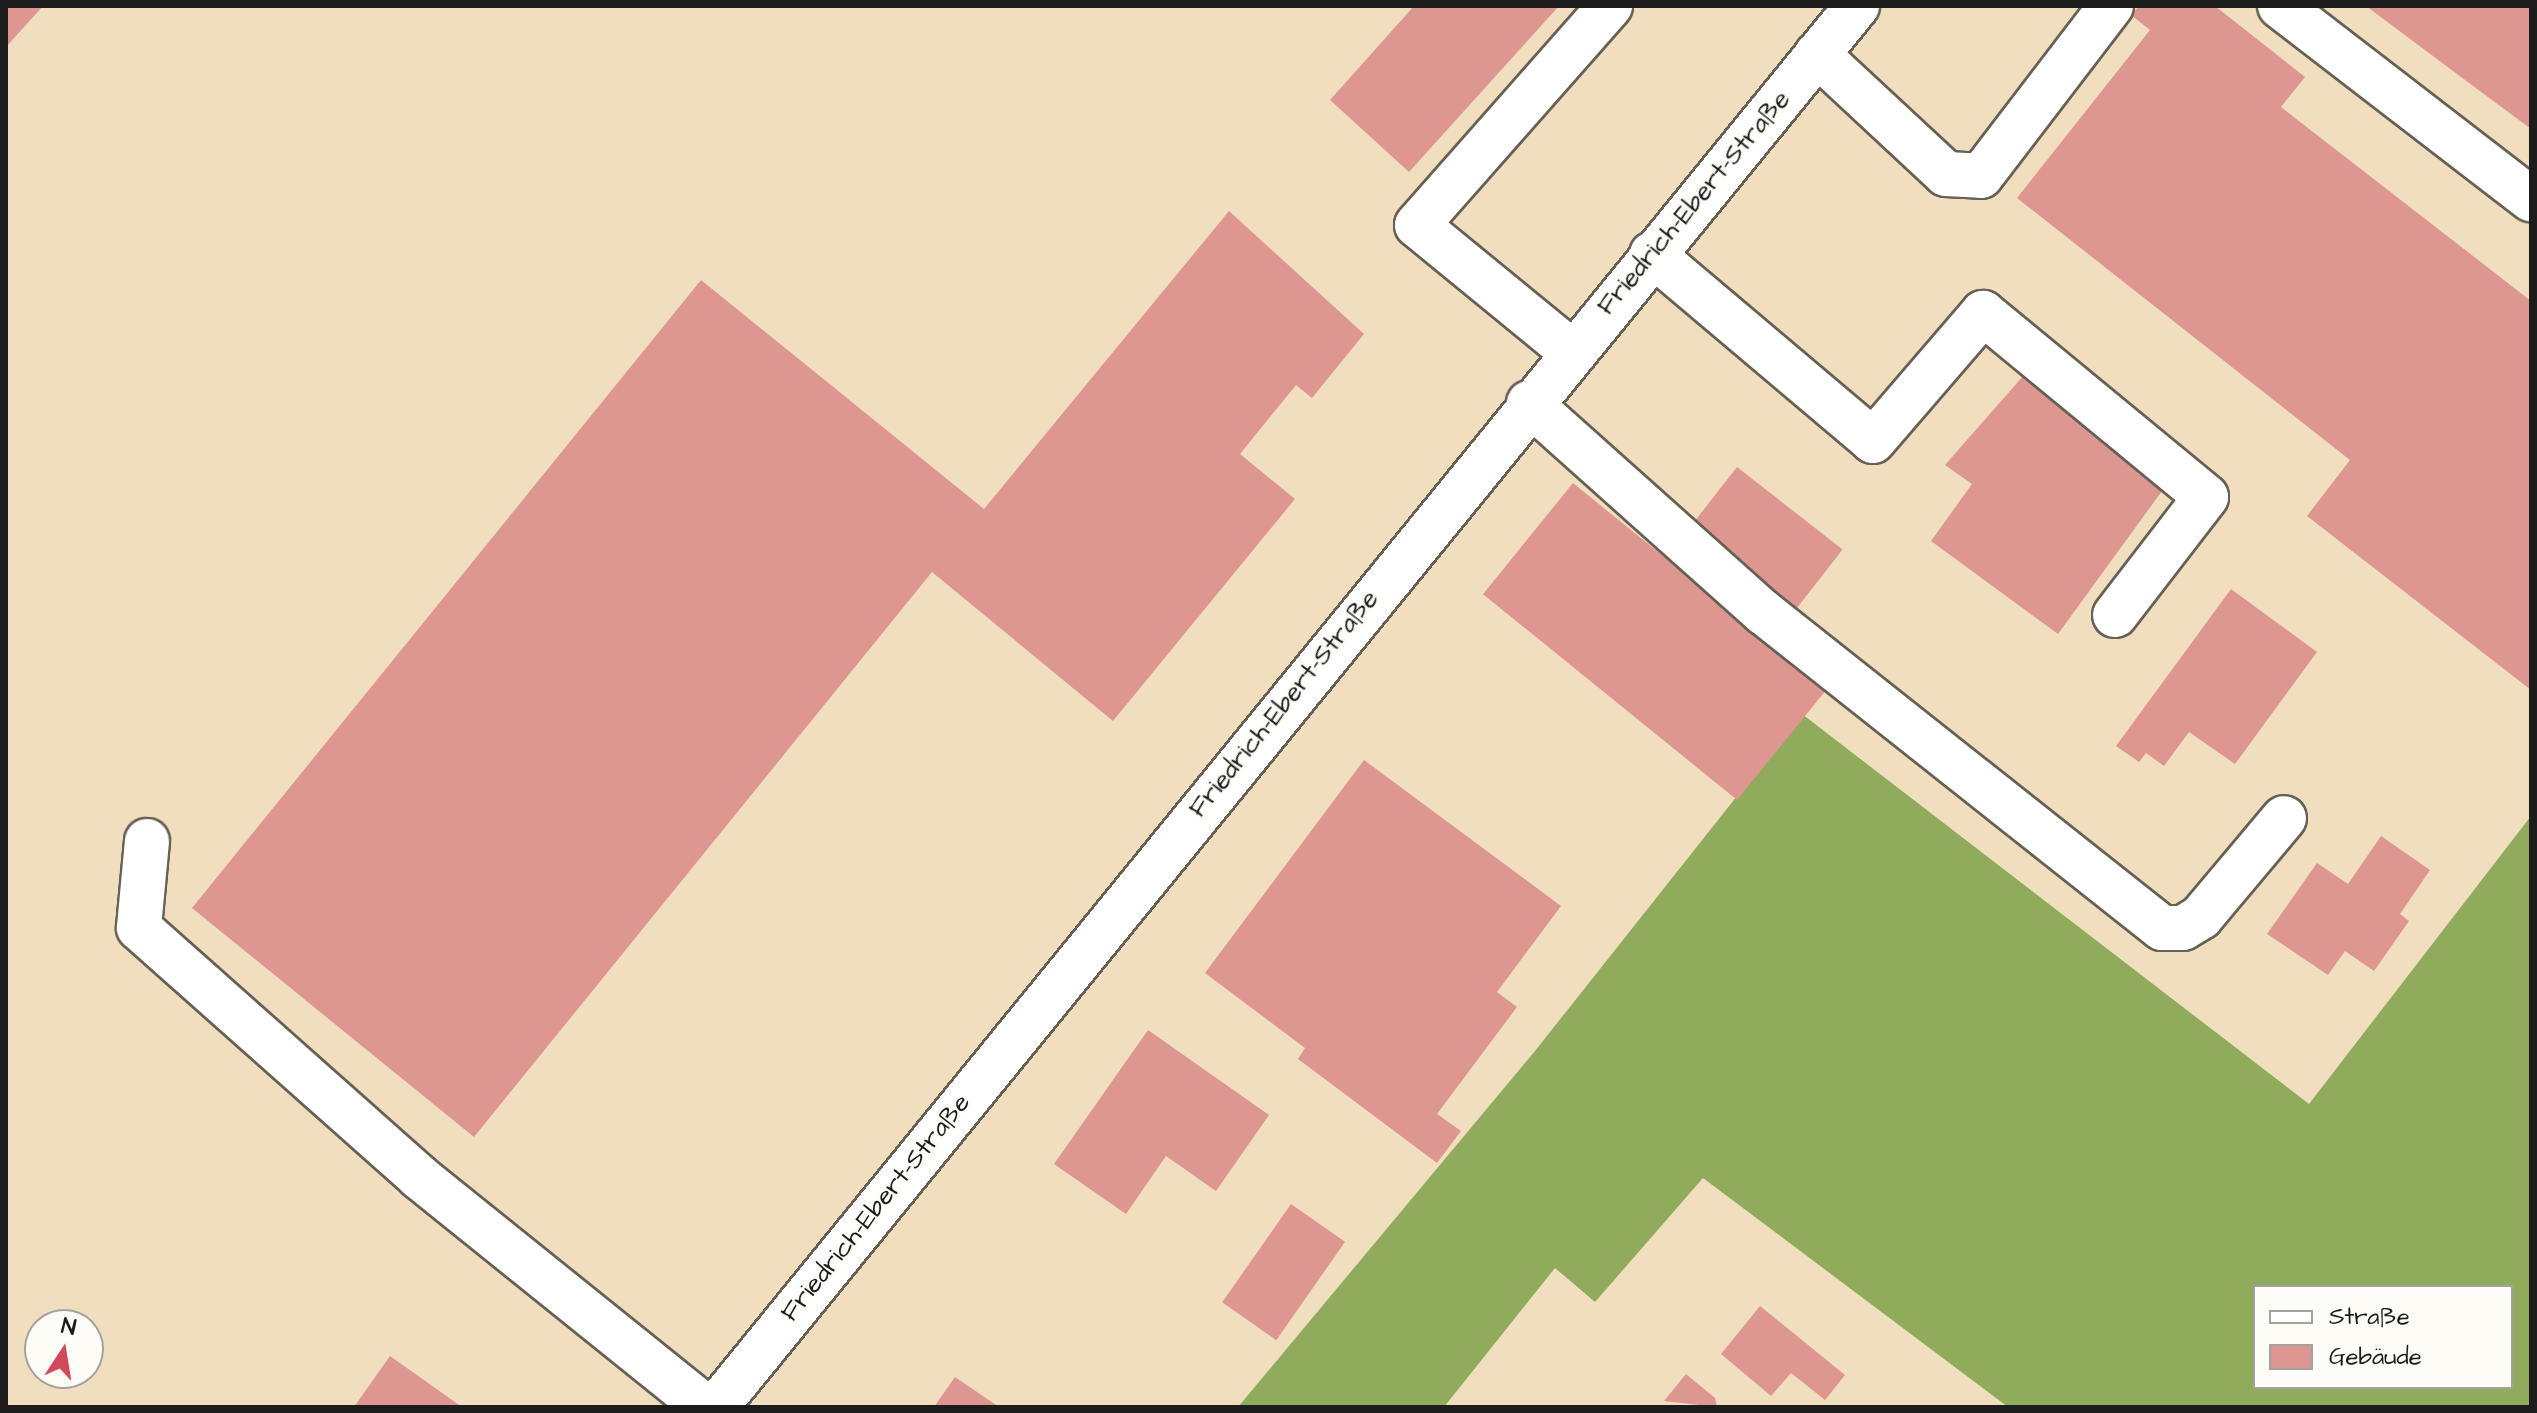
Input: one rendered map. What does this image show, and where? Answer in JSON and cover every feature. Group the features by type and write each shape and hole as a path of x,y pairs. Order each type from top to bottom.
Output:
{"street":[{"path":"1572,352 1417,225 1610,6"},
{"name":"Friedrich-Ebert-Straße","path":"716,1407 1529,403 1857,6"},
{"path":"1817,54 1946,174 1981,176 2111,6"},
{"path":"2280,6 2531,199"},
{"path":"1652,254 1873,441 1983,313 2206,497 2115,615"},
{"path":"1529,403 1763,612 2162,928 2183,928 2201,917 2284,818"},
{"path":"147,841 139,928 419,1177 705,1407"}],"green space":[{"path":"1802,714 2309,1104 2531,816 2531,1407 2008,1407 1703,1178 1595,1302 1555,1268 1444,1407 1238,1407 1535,1051"}],"building":[{"path":"6,6 43,6 6,47"},
{"path":"1414,6 1559,6 1409,172 1330,100"},
{"path":"2139,6 2215,6 2305,77 2281,107 2531,301 2531,690 2307,516 2350,460 2017,198 2150,30 2131,15"},
{"path":"2366,6 2531,6 2531,129 2453,71"},
{"path":"1229,211 1364,334 1312,398 1296,385 1240,454 1295,499 1113,721 932,572 474,1137 192,908 701,280 984,509"},
{"path":"2024,375 2170,480 2058,634 1931,541 1972,484 1945,465"},
{"path":"1737,467 1843,549 1795,610 1690,528"},
{"path":"1573,483 1827,689 1737,800 1483,594"},
{"path":"2231,589 2317,652 2235,764 2189,732 2164,766 2146,753 2139,762 2116,746"},
{"path":"1364,760 1561,906 1497,992 1517,1007 1437,1114 1461,1131 1437,1163 1298,1059 1305,1048 1205,973"},
{"path":"2381,836 2430,870 2400,914 2409,921 2374,971 2345,951 2328,975 2267,934 2317,863 2348,884"},
{"path":"1148,1030 1269,1115 1216,1191 1166,1156 1126,1214 1054,1164"},
{"path":"1291,1204 1345,1242 1276,1340 1222,1302"},
{"path":"1760,1306 1845,1375 1825,1400 1791,1373 1771,1396 1721,1354"},
{"path":"390,1356 462,1407 354,1407"},
{"path":"1686,1374 1715,1398 1717,1407 1664,1401"},
{"path":"955,1377 999,1407 934,1407"}]}
